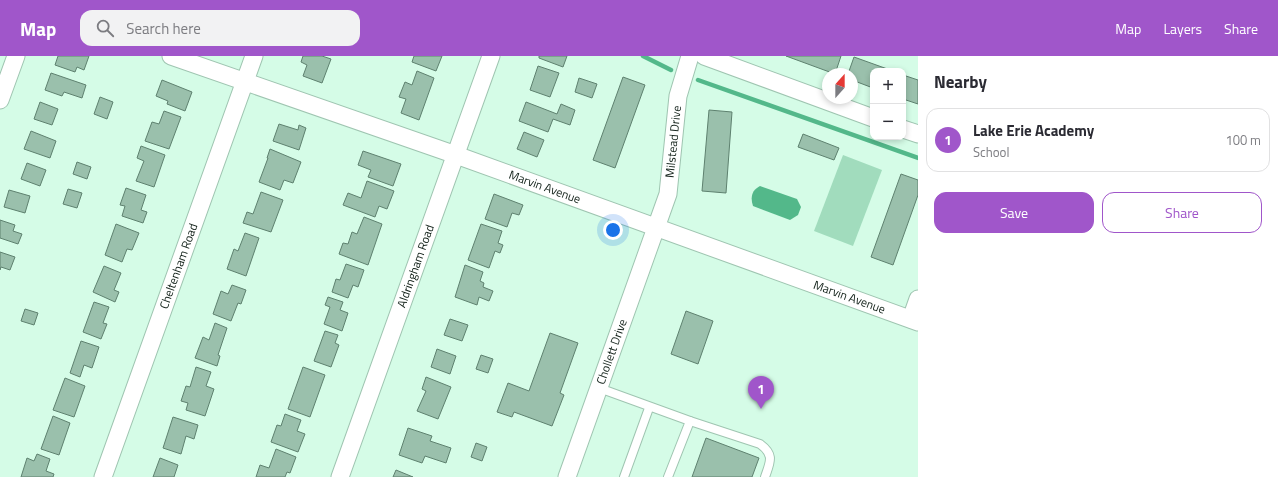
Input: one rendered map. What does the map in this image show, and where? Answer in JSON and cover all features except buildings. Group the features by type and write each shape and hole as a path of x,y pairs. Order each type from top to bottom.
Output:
{"street":[{"path":"0,100 16,56"},
{"name":"Marvin Avenue","path":"170,56 244,83 456,155 914,320"},
{"name":"Cheltenham Road","path":"103,477 254,56"},
{"name":"Aldringham Road","path":"340,477 491,56"},
{"name":"Milstead Drive","path":"658,228 668,194 678,96 690,56"},
{"path":"704,56 870,117"},
{"path":"906,130 918,134"},
{"name":"Chollett Drive","path":"567,477 658,228"},
{"path":"914,320 918,299"}],"lane":[{"path":"599,388 649,408 760,444 769,450 771,458 765,477"},
{"path":"624,477 649,408"},
{"path":"668,477 690,421"}],"shaded area":[{"path":"843,155 882,170 853,246 814,231"},
{"path":"760,186 797,199 801,207 798,215 790,220 753,206 752,194"}],"waterway":[{"path":"643,56 671,70"},
{"path":"698,80 918,158"}],"place":[{"name":"Lake Erie Academy","path":"761,409"}]}
